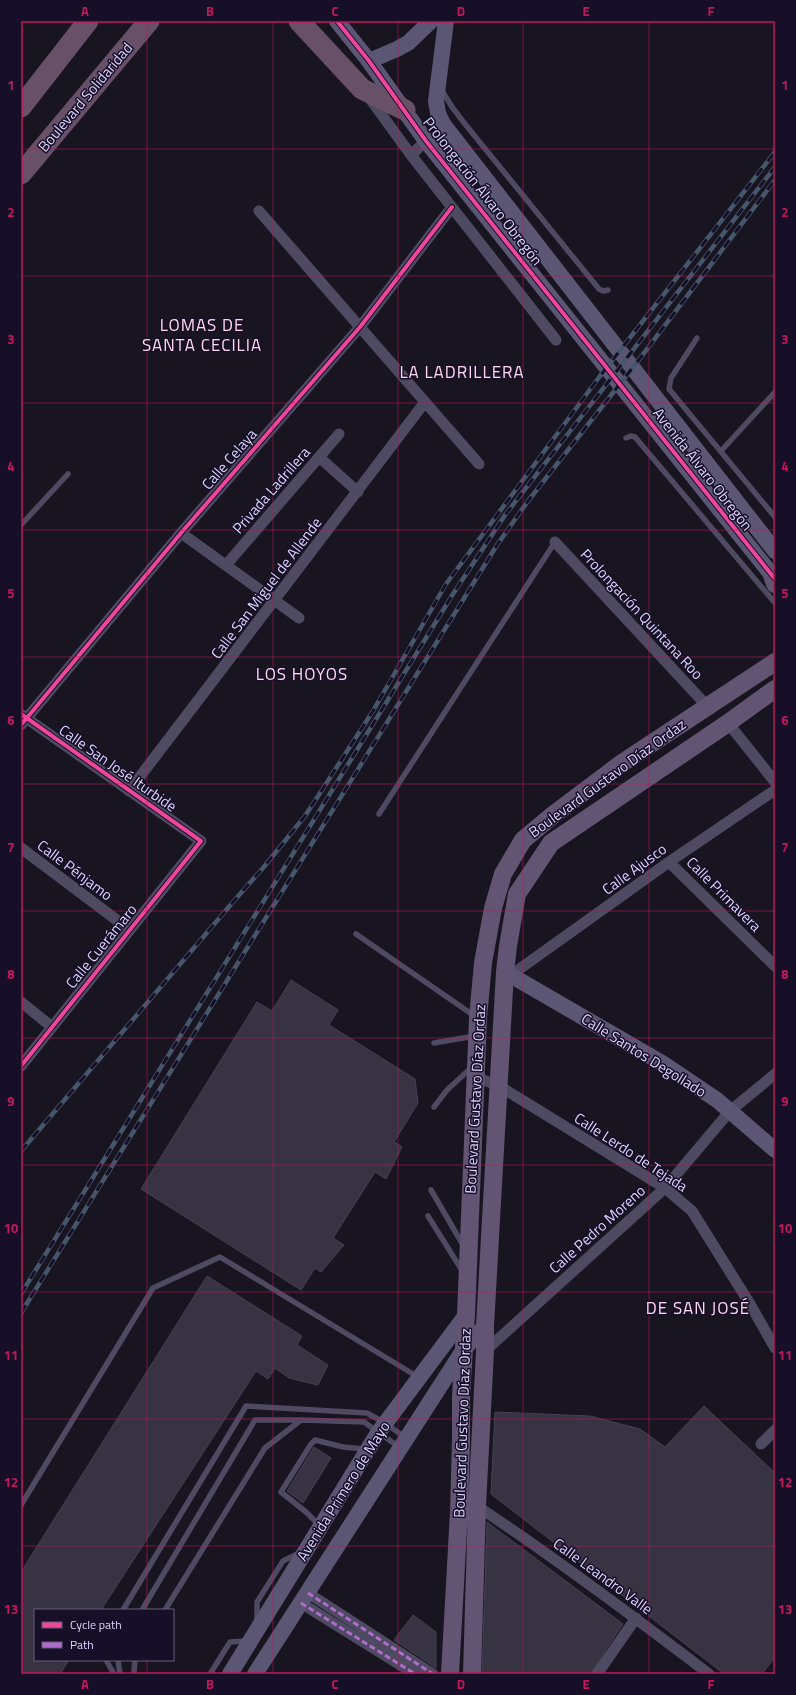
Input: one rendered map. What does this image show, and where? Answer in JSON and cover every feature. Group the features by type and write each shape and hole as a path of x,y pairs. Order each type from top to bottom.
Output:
{"highway":[{"path":"21,107 88,21"},
{"name":"Boulevard Solidaridad","path":"21,174 149,21"},
{"path":"299,21 362,89 405,110"}],"main road":[{"name":"Boulevard Gustavo Díaz Ordaz","path":"450,1674 459,1512 462,1439 460,1415 466,1315 478,1018 483,963 493,908 502,874 523,840 553,815 622,763 775,662"},
{"name":"Boulevard Gustavo Díaz Ordaz","path":"472,1674 477,1506 485,1326 499,1086 508,973 508,946 517,894 551,843 728,723 775,688"}],"street":[{"name":"Prolongación Álvaro Obregón","path":"338,21 370,61 426,141 613,375"},
{"path":"370,61 398,50 408,43 431,21"},
{"path":"438,84 446,21"},
{"name":"Prolongación Álvaro Obregón","path":"438,84 436,101 438,113 443,124 630,364"},
{"path":"362,89 411,155 556,340"},
{"path":"411,155 426,141"},
{"name":"Calle Celaya","path":"23,719 181,533 360,327 452,207"},
{"path":"259,211 479,464"},
{"name":"Avenida Álvaro Obregón","path":"630,364 775,552"},
{"name":"Avenida Álvaro Obregón","path":"613,375 774,580"},
{"name":"Calle San Miguel de Allende","path":"129,791 425,402"},
{"name":"Privada Ladrillera","path":"226,565 339,434"},
{"path":"319,457 358,492"},
{"path":"181,533 299,618"},
{"name":"Prolongación Quintana Roo","path":"555,542 707,706"},
{"name":"Calle San José Iturbide","path":"23,719 201,841"},
{"path":"728,723 775,782"},
{"name":"Calle Ajusco","path":"508,973 775,790"},
{"name":"Calle Cuerámaro","path":"21,1066 201,841"},
{"name":"Calle Pénjamo","path":"21,848 130,930"},
{"name":"Calle Primavera","path":"669,862 775,966"},
{"name":"Calle Santos Degollado","path":"508,973 662,1063 716,1100 775,1150"},
{"path":"21,1002 52,1027"},
{"name":"Calle Lerdo de Tejada","path":"476,1071 665,1188 692,1211 750,1304 775,1348"},
{"name":"Calle Pedro Moreno","path":"485,1351 665,1188 730,1111 775,1074"},
{"name":"Avenida Primero de Mayo","path":"230,1674 382,1428 418,1377 466,1315"},
{"name":"Avenida Primero de Mayo","path":"256,1674 464,1349 485,1326"},
{"path":"761,1444 775,1430"},
{"name":"Calle Leandro Valle","path":"477,1506 524,1537 636,1618 709,1674"},
{"path":"304,1598 415,1674"},
{"path":"304,1598 433,1674"},
{"path":"597,1674 636,1618"}],"lane":[{"path":"438,84 452,107 465,124 599,289 603,291 608,290"},
{"path":"697,338 671,378 669,389 775,517"},
{"path":"721,452 775,392"},
{"path":"626,438 631,436 635,437 775,603"},
{"path":"21,524 68,474"},
{"path":"379,814 555,542"},
{"path":"356,934 478,1018"},
{"path":"434,1043 477,1036"},
{"path":"434,1107 447,1090 476,1071"},
{"path":"431,1190 468,1253"},
{"path":"428,1216 467,1279"},
{"path":"21,1504 153,1288 220,1257 418,1377"},
{"path":"124,1609 246,1406 367,1413 382,1428 403,1443"},
{"path":"143,1609 255,1420 364,1422 382,1428 403,1443"},
{"path":"165,1609 265,1448 301,1420"},
{"path":"321,1527 306,1512 281,1492 315,1440 343,1447 368,1450"},
{"path":"210,1674 230,1642 254,1635"},
{"path":"107,1661 114,1674"},
{"path":"118,1661 120,1674"},
{"path":"135,1661 135,1674"}],"building":[{"path":"291,980 338,1010 329,1025 415,1079 418,1103 394,1142 402,1147 386,1179 375,1172 333,1238 344,1245 321,1272 315,1268 301,1290 141,1189 257,1002 272,1011"},
{"path":"207,1276 302,1336 297,1345 328,1365 318,1385 289,1378 275,1368 268,1379 256,1371 102,1609 34,1609 34,1661 68,1661 60,1674 21,1674 21,1572"},
{"path":"704,1406 775,1473 775,1657 762,1674 724,1674 491,1494 495,1412 590,1416 640,1429 665,1447"},
{"path":"314,1447 331,1458 303,1503 287,1491"},
{"path":"487,1522 623,1624 590,1674 482,1674"},
{"path":"413,1615 436,1632 436,1668 394,1640"}],"railway":[{"path":"21,1151 263,868 305,816 373,711 446,584 600,376 775,152"},
{"path":"21,1294 453,594 505,515 775,167"},
{"path":"21,1313 497,545 528,501 641,357 775,180"}],"marked path":[{"path":"308,1593 433,1674"},
{"path":"301,1603 415,1674"}],"cycle path":[{"path":"337,21 369,61 426,141 775,579"},
{"path":"21,725 181,533 360,327 452,207"},
{"path":"21,714 201,841 21,1066"}],"district":[{"name":"LOMAS DE SANTA CECILIA","path":"202,335"},
{"name":"LA LADRILLERA","path":"462,372"},
{"name":"LOS HOYOS","path":"302,674"},
{"name":"DE SAN JOSÉ","path":"698,1308"}]}
